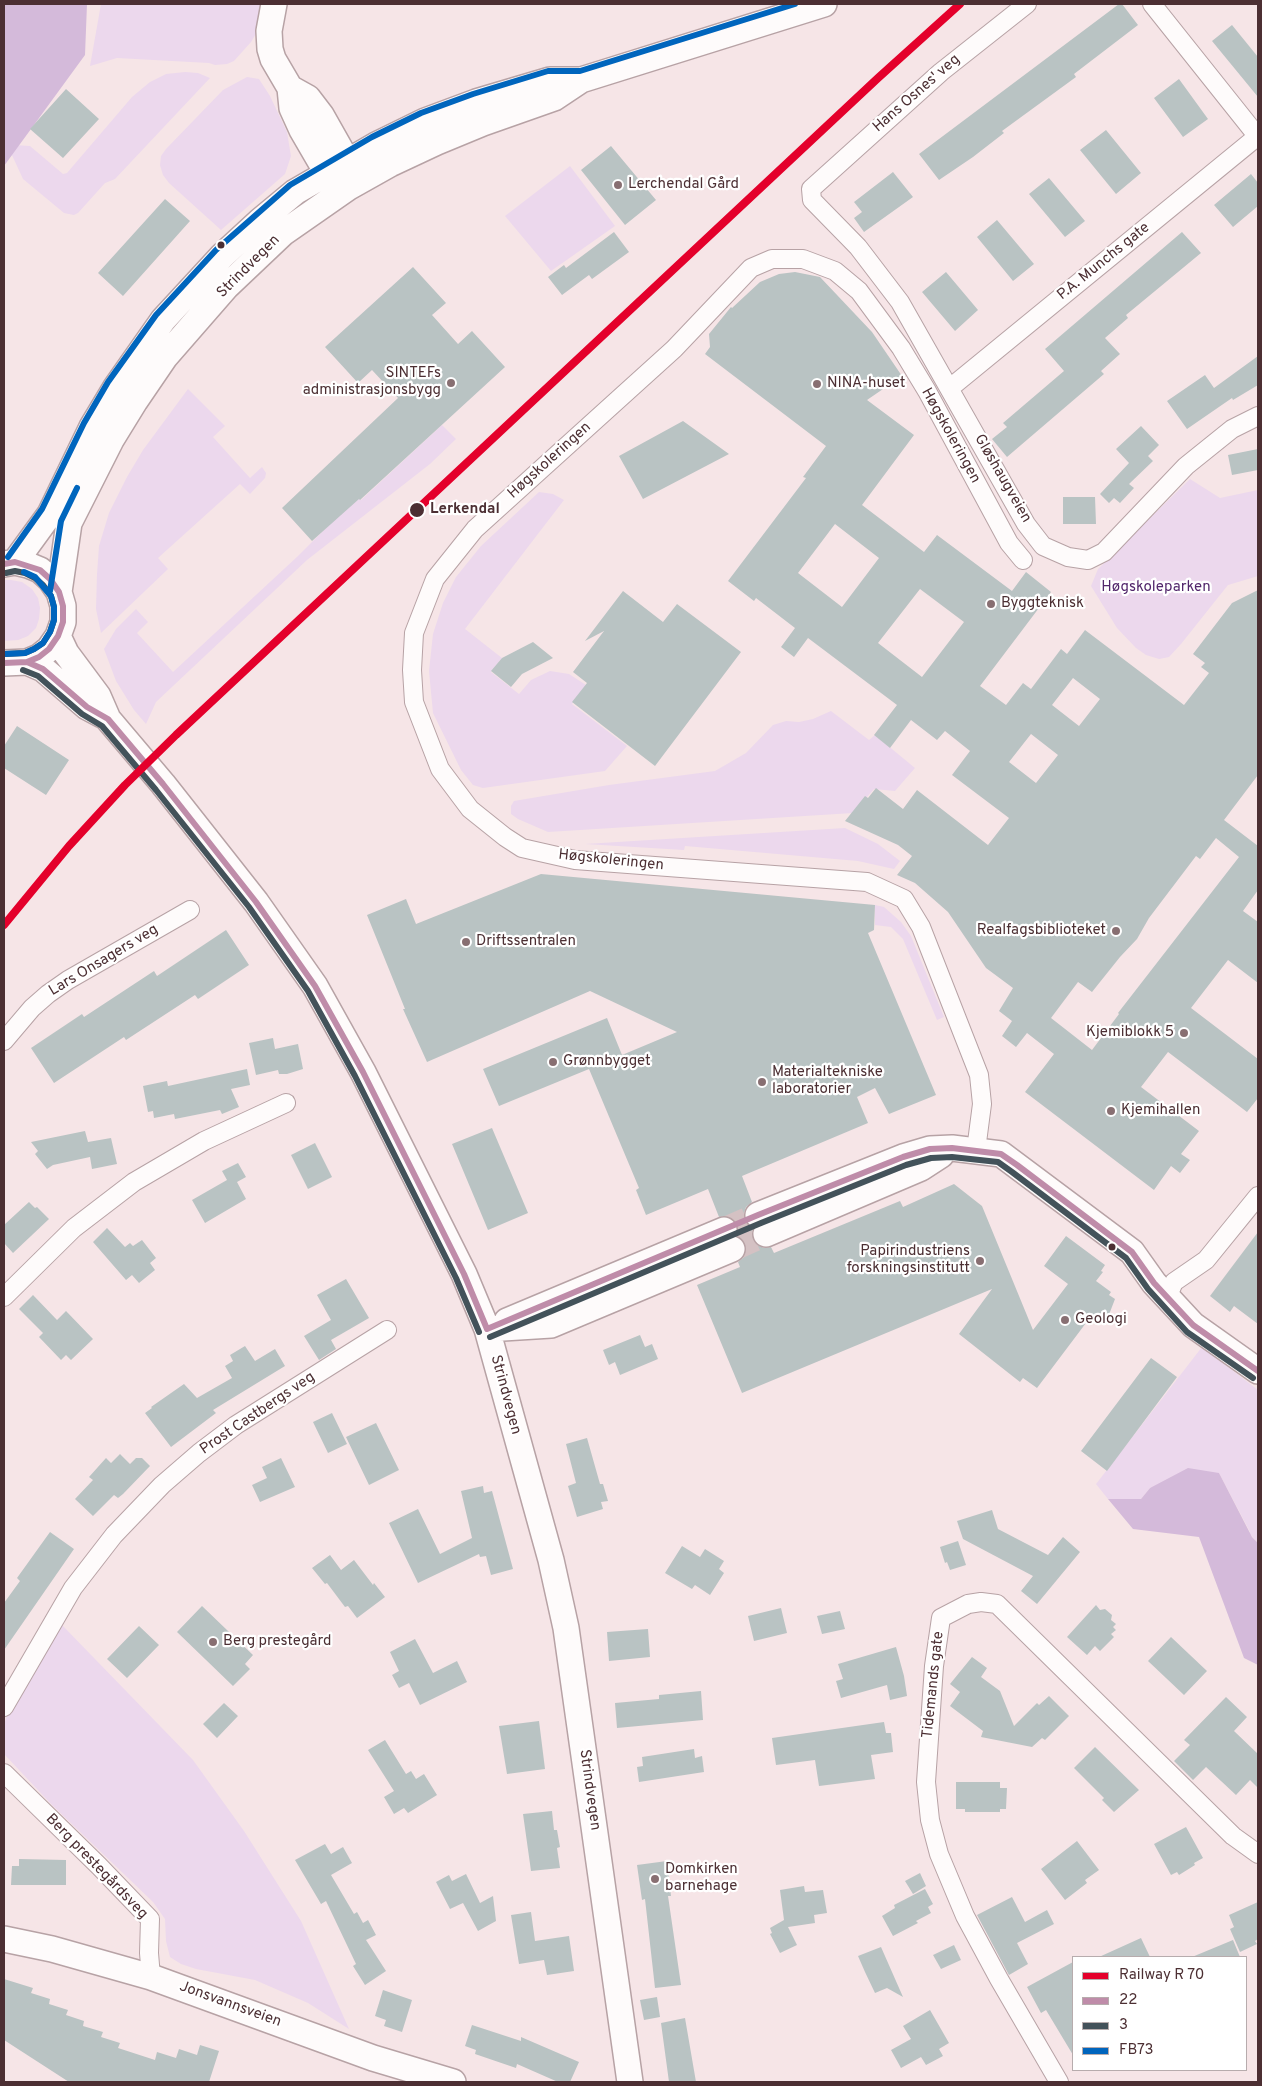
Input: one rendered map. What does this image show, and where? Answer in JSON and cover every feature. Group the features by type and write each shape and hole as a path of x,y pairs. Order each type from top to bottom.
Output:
{"street":[{"path":"274,4 269,23 270,49 278,68 290,88 292,108 302,130 337,167 349,187"},
{"name":"Strindvegen","path":"10,563 50,514 92,427 111,395 163,320 222,256 295,192 337,167 383,155 431,132 476,102 550,80 581,80 824,4"},
{"name":"Hans Osnes' veg","path":"810,189 941,72 1027,4"},
{"path":"1152,4 1258,136"},
{"name":"P.A. Munchs gate","path":"950,388 1258,136"},
{"name":"Strindvegen","path":"59,592 69,523 111,440 135,401 166,357 226,287 283,233 349,187 383,155"},
{"name":"Gløshaugveien","path":"810,189 812,200 858,247 900,302 1026,524 1043,546 1068,557 1088,560 1104,552 1186,466 1232,430 1258,416"},
{"name":"Høgskoleringen","path":"964,1149 982,1104 979,1075 921,927 904,899 867,882 575,860 522,848 470,809 440,769 414,702 412,670 414,633 435,579 475,529 674,349 751,268 772,259 802,259 835,271 859,291 901,348 927,391 1010,543 1023,560"},
{"path":"10,563 28,564 40,570 50,579 59,592 63,606 63,622 58,636 49,649 39,657 16,662"},
{"name":"Strindvegen","path":"58,636 66,653 98,696 108,719 163,784 256,902 315,986 363,1072 464,1274 487,1330 551,1560 566,1628 630,2082"},
{"name":"Strindvegen","path":"16,662 43,669 87,707 108,719"},
{"name":"Lars Onsagers veg","path":"4,1041 32,1008 68,980 190,910"},
{"path":"4,1297 74,1228 134,1182 204,1141 286,1103"},
{"path":"762,1225 903,1157 930,1150 964,1149 1001,1154 1132,1252 1161,1290 1193,1325 1258,1371"},
{"path":"1161,1290 1206,1260 1258,1196"},
{"path":"728,1239 551,1325 487,1330 543,1306 728,1239"},
{"name":"Prost Castbergs veg","path":"4,1707 38,1644 73,1588 114,1535 162,1486 199,1453 236,1425 387,1330"},
{"name":"Tidemands gate","path":"1058,2082 965,1916 939,1854 930,1820 926,1782 934,1666 941,1618 968,1604 981,1602 997,1604 1233,1836 1258,1854"},
{"name":"Berg prestegårdsveg","path":"4,1773 150,1919 149,1953 152,1977"},
{"name":"Jonsvannsveien","path":"4,1939 52,1949 152,1977 373,2058 453,2082"}],"green space":[{"path":"101,4 262,4 257,21 257,32 251,42 234,61 227,64 215,65 209,63 117,58 90,66"},
{"path":"198,73 210,78 115,179 105,183 78,213 74,215 64,213 23,179 11,153 14,145 30,146 63,174 67,173 132,97 150,82 166,74"},
{"path":"247,77 259,79 270,96 287,132 291,156 285,174 221,230 169,183 163,175 160,165 161,156 223,90"},
{"path":"570,166 615,226 551,271 505,216"},
{"path":"188,389 225,426 213,437 250,478 262,467 266,473 265,478 250,494 240,484 158,558 168,569 101,633 96,609 97,574 99,546 109,513 143,450"},
{"path":"442,425 456,439 430,464 307,560 156,702 146,724 134,710 116,681 104,649 116,629 136,609 148,622 137,633 173,672 298,556 357,497 361,500"},
{"name":"Høgskoleparken","path":"1190,479 1220,498 1258,490 1258,576 1228,585 1169,657 1159,659 1146,655 1136,648 1117,628 1091,586 1098,569"},
{"path":"539,492 553,494 564,500 465,629 502,658 491,672 519,694 531,680 550,671 569,674 586,685 572,704 627,746 605,771 483,788 473,785 461,770 433,713 429,671 433,634 443,603 456,577 481,546"},
{"path":"4,580 22,582 32,589 38,598 40,608 36,628 28,636 18,640 4,641"},
{"path":"831,711 869,740 875,735 915,768 895,791 874,789 853,813 548,832 511,814 511,806 514,801 609,785 715,771 746,753 773,725 786,721 799,722 813,719"},
{"path":"845,828 878,844 900,861 894,869 858,861 685,846 684,850 585,844"},
{"path":"875,905 884,907 901,922 911,936 944,1017 937,1020 903,939 891,927 875,925"},
{"path":"1202,1347 1258,1390 1258,1543 1249,1533 1219,1473 1150,1488 1141,1499 1108,1499 1096,1484"},
{"path":"62,1625 193,1760 244,1831 301,1921 349,2029 308,2003 255,1980 196,1969 181,1964 170,1957 166,1941 165,1919 153,1902 52,1805 4,1754 4,1725 8,1712"}],"shaded area":[{"path":"4,4 87,4 85,55 4,166"},
{"path":"1188,1468 1219,1473 1252,1537 1258,1543 1258,1665 1244,1658 1199,1537 1133,1529 1108,1499 1141,1499 1150,1488"}],"building":[{"path":"1119,4 1122,4 1138,25 1074,74 1076,77 1002,131 1004,133 973,157 939,180 919,154"},
{"path":"1232,25 1258,57 1258,97 1212,41"},
{"path":"1179,79 1208,119 1183,137 1154,98"},
{"path":"66,89 99,119 63,158 30,129"},
{"path":"1106,130 1141,173 1116,194 1080,150"},
{"name":"Lerchendal Gård","path":"611,146 656,200 625,225 581,170"},
{"path":"893,172 913,197 864,232 854,218 862,212 854,202"},
{"path":"1251,174 1258,183 1258,206 1233,227 1214,205"},
{"path":"1049,178 1085,221 1065,237 1029,194"},
{"path":"165,199 190,221 123,296 98,273"},
{"path":"997,220 1034,264 1013,281 977,237"},
{"path":"614,232 629,252 592,279 589,275 562,295 548,277 564,265 566,268"},
{"path":"1182,232 1201,253 1126,315 1128,318 1105,338 1120,354 1101,371 1104,374 1007,457 992,439 1007,427 1003,423 1064,371 1045,349"},
{"name":"SINTEFs administrasjonsbygg","path":"413,267 446,303 432,315 458,344 472,331 505,367 360,500 312,541 282,508 398,398 372,370 358,383 325,347"},
{"path":"795,272 820,277 872,332 902,376 867,400 914,435 862,505 924,552 937,535 1012,591 1026,572 1051,592 980,686 1006,705 1023,683 1031,689 1061,649 1067,654 1085,630 1184,705 1209,673 1201,667 1205,663 1193,654 1232,603 1258,590 1258,775 1224,820 1258,846 1258,890 1243,911 1258,922 1258,983 1228,960 1191,1008 1258,1059 1258,1098 1247,1112 1168,1052 1141,1087 1199,1131 1181,1154 1190,1160 1180,1173 1171,1166 1154,1190 1025,1092 1054,1054 1027,1033 1016,1047 1002,1036 1012,1021 999,1011 1013,988 986,968 948,912 915,883 897,875 912,856 898,845 845,821 865,796 868,798 876,788 903,809 917,790 988,845 1009,818 952,775 970,751 945,731 937,740 911,720 890,748 874,735 897,705 808,638 794,657 781,647 795,628 756,598 754,601 728,581 806,478 803,477 826,446 705,354 710,347 709,334 731,307 760,282 779,274","holes":["835,524 879,558 842,607 798,573","920,589 964,622 922,677 878,643","1073,678 1100,699 1079,726 1052,705","1031,734 1058,755 1036,783 1009,762","1216,838 1239,857 1118,1013 1092,1050 1051,1018 1078,982 1092,992 1137,939 1149,918 1196,856 1200,859"]},
{"path":"946,272 978,310 955,331 922,292"},
{"path":"1258,356 1258,385 1233,400 1232,398 1187,429 1167,401 1205,375 1214,388"},
{"path":"683,421 729,454 643,499 619,456"},
{"path":"1141,426 1159,445 1148,456 1153,461 1129,484 1134,488 1120,503 1114,498 1109,503 1100,494 1129,463 1116,449"},
{"path":"1258,449 1258,470 1232,475 1228,455"},
{"path":"1063,497 1095,497 1096,524 1063,524"},
{"path":"623,591 663,622 677,604 741,652 655,766 572,702 587,683 573,672 604,631 585,641"},
{"path":"533,642 553,658 522,674 511,687 491,671 502,658"},
{"path":"17,726 69,760 46,795 4,768 4,746"},
{"path":"541,874 875,905 874,930 868,933 936,1095 889,1114 875,1088 857,1097 868,1123 742,1176 752,1202 746,1207 744,1213 745,1221 753,1228 753,1240 757,1245 764,1248 771,1247 774,1253 900,1201 903,1207 954,1184 982,1206 1033,1330 1068,1284 1044,1266 1066,1236 1105,1265 1101,1271 1103,1272 1096,1281 1111,1292 1109,1295 1115,1299 1105,1325 1092,1315 1037,1388 1023,1378 1020,1382 959,1334 992,1289 742,1393 697,1285 740,1267 738,1262 744,1257 746,1250 745,1244 737,1236 737,1225 733,1219 726,1216 719,1217 708,1189 646,1215 636,1190 639,1188 589,1069 499,1106 483,1069 607,1018 622,1055 677,1032 590,991 427,1062 403,1009 405,1009 367,915 406,899 416,924"},
{"path":"226,930 249,965 198,999 195,995 126,1040 124,1037 54,1083 31,1048 82,1014 84,1017 154,971 157,976"},
{"path":"273,1038 275,1049 298,1044 303,1069 287,1074 279,1074 278,1070 256,1075 249,1043"},
{"path":"247,1069 250,1085 231,1089 239,1107 222,1114 220,1110 175,1119 174,1114 154,1118 153,1111 148,1112 143,1086 167,1081 168,1086"},
{"path":"492,1128 528,1213 488,1230 452,1144"},
{"path":"85,1131 88,1142 111,1138 117,1164 92,1169 90,1157 53,1165 47,1169 35,1154 38,1151 31,1142"},
{"path":"315,1143 332,1177 308,1189 291,1155"},
{"path":"238,1163 246,1177 237,1182 246,1199 205,1223 192,1200 227,1180 222,1171"},
{"path":"29,1202 49,1219 13,1253 4,1243 4,1225"},
{"path":"107,1228 125,1247 130,1243 133,1246 142,1240 156,1258 150,1263 155,1270 139,1283 132,1275 126,1280 93,1242"},
{"path":"1258,1232 1258,1324 1234,1306 1230,1312 1210,1296"},
{"path":"346,1279 369,1318 331,1340 336,1349 319,1360 304,1336 331,1320 317,1295"},
{"path":"33,1295 57,1320 66,1311 93,1339 71,1360 66,1355 61,1360 39,1337 43,1333 19,1309"},
{"path":"640,1335 645,1347 652,1344 658,1359 620,1375 615,1362 609,1365 603,1350"},
{"path":"245,1346 255,1361 275,1349 285,1366 213,1410 216,1413 171,1447 145,1413 184,1384 197,1398 232,1378 225,1366 233,1361 230,1355"},
{"path":"1151,1358 1177,1377 1107,1471 1081,1451"},
{"path":"332,1413 347,1444 328,1453 313,1422"},
{"path":"376,1423 399,1470 369,1485 346,1437"},
{"path":"587,1438 600,1484 603,1484 608,1501 601,1502 603,1509 577,1517 568,1486 576,1483 566,1444"},
{"path":"120,1454 130,1464 136,1458 142,1458 150,1466 123,1494 118,1498 114,1495 93,1516 75,1499 93,1480 89,1477 106,1458 111,1463"},
{"path":"281,1458 295,1487 260,1502 252,1485 267,1478 262,1467"},
{"path":"483,1486 484,1493 492,1491 513,1569 491,1575 486,1556 480,1557 479,1554 418,1583 389,1523 418,1509 440,1554 472,1538 461,1491"},
{"path":"992,1510 998,1529 1048,1555 1063,1537 1080,1552 1037,1604 1021,1591 1033,1576 963,1539 957,1521"},
{"path":"50,1532 74,1549 4,1650 4,1603 20,1581 17,1578"},
{"path":"958,1541 966,1565 950,1570 947,1562 945,1563 940,1547"},
{"path":"682,1546 700,1557 705,1549 724,1561 719,1569 724,1573 710,1595 695,1585 692,1589 665,1573"},
{"path":"330,1555 341,1570 354,1560 385,1597 357,1618 348,1606 345,1607 327,1583 325,1584 312,1568"},
{"path":"1096,1605 1100,1610 1105,1609 1112,1615 1111,1620 1116,1624 1113,1627 1116,1630 1111,1634 1114,1637 1100,1651 1095,1646 1087,1655 1067,1637"},
{"name":"Berg prestegård","path":"202,1606 253,1655 245,1664 250,1669 233,1686 177,1632"},
{"path":"781,1608 787,1633 754,1641 748,1616"},
{"path":"840,1611 845,1629 822,1634 817,1616"},
{"path":"139,1626 159,1645 127,1678 107,1659"},
{"path":"648,1629 650,1657 609,1661 607,1632"},
{"path":"1171,1637 1207,1671 1184,1695 1148,1661"},
{"path":"415,1639 433,1673 457,1661 467,1682 420,1705 409,1683 399,1688 392,1675 399,1671 390,1652"},
{"path":"896,1647 907,1696 890,1700 887,1685 841,1698 836,1681 843,1679 838,1664"},
{"path":"972,1657 987,1668 981,1677 1000,1691 1014,1726 1037,1703 1039,1705 1049,1696 1069,1716 1045,1740 1042,1738 1032,1747 981,1737 983,1731 950,1706 960,1692 950,1684"},
{"path":"701,1691 703,1720 617,1728 615,1703 659,1699 659,1695"},
{"path":"1226,1697 1247,1717 1234,1731 1258,1754 1258,1788 1250,1780 1236,1795 1206,1767 1193,1780 1174,1761 1190,1745 1184,1740"},
{"path":"224,1703 238,1716 217,1738 203,1724"},
{"path":"539,1721 545,1769 507,1774 499,1726"},
{"path":"884,1722 886,1733 891,1733 893,1752 871,1755 875,1779 819,1786 815,1760 776,1765 772,1738"},
{"path":"385,1740 406,1774 411,1771 416,1779 424,1774 437,1795 408,1813 404,1808 394,1814 384,1797 394,1791 368,1750"},
{"path":"1095,1747 1139,1790 1114,1812 1102,1800 1104,1798 1074,1768"},
{"path":"694,1749 695,1758 702,1756 704,1772 639,1782 637,1767 643,1766 642,1757"},
{"path":"956,1782 1000,1782 1000,1788 1007,1788 1006,1809 1000,1809 1000,1812 965,1812 965,1809 956,1809"},
{"path":"552,1811 554,1830 557,1830 560,1847 557,1848 560,1868 531,1871 523,1814"},
{"path":"1186,1827 1203,1858 1179,1875 1177,1872 1171,1875 1154,1844"},
{"path":"1077,1841 1099,1870 1085,1880 1087,1883 1065,1900 1041,1869"},
{"path":"325,1844 331,1854 343,1847 352,1863 331,1875 354,1914 357,1912 363,1923 368,1920 376,1935 366,1940 386,1971 365,1985 353,1966 356,1964 326,1901 321,1904 295,1860"},
{"path":"19,1859 66,1860 66,1885 11,1885 12,1866 19,1866"},
{"path":"667,1861 671,1896 668,1896 681,1985 655,1988 645,1899 642,1900 637,1865"},
{"path":"920,1873 926,1886 913,1894 905,1881"},
{"path":"466,1874 480,1903 493,1896 496,1921 478,1931 463,1903 450,1909 436,1882 449,1875 452,1881"},
{"path":"804,1886 805,1892 823,1890 827,1913 814,1915 815,1923 788,1927 797,1945 780,1953 770,1934 772,1933 770,1928 784,1920 780,1890"},
{"path":"925,1889 933,1904 928,1907 931,1913 916,1921 918,1923 893,1936 882,1916 895,1908 894,1905"},
{"path":"1012,1897 1025,1922 1047,1910 1054,1924 1017,1943 1028,1964 1009,1975 977,1915"},
{"path":"1258,1902 1258,1939 1255,1941 1257,1944 1240,1952 1230,1929 1234,1927 1229,1915"},
{"path":"531,1912 535,1941 569,1936 574,1971 547,1975 544,1960 519,1964 511,1915"},
{"path":"1141,1938 1150,1956 1101,1956"},
{"path":"1233,1940 1240,1956 1194,1956"},
{"path":"954,1945 961,1960 941,1969 933,1955"},
{"path":"881,1947 903,1997 887,1988 875,1993 865,1972 858,1956"},
{"path":"1072,1963 1072,2053 1046,2010 1041,2013 1027,1987"},
{"path":"4,1979 33,1988 31,1993 50,1999 49,2004 68,2010 66,2015 84,2021 83,2026 103,2032 101,2037 120,2043 118,2048 155,2060 157,2052 176,2058 179,2049 197,2055 200,2045 219,2051 209,2082 69,2082 4,2040"},
{"path":"383,1990 412,2000 402,2032 384,2026 386,2020 375,2016"},
{"path":"657,1997 660,2017 644,2020 640,2000"},
{"path":"930,2010 949,2043 939,2049 943,2056 926,2065 921,2057 901,2068 891,2050 911,2039 903,2026"},
{"path":"685,2018 696,2082 669,2082 661,2023"},
{"path":"472,2025 521,2041 521,2037 579,2062 570,2082 558,2082 517,2064 516,2068 475,2054 476,2050 465,2046"}],"tunnel":[{"path":"724,1230 758,1215"},
{"path":"732,1249 766,1234"}],"transit line":[{"name":"FB73","path":"8,557 42,509 84,423 108,382 156,315 216,250 290,185 372,137 421,113 473,94 548,71 580,71 795,4"},
{"path":"4,925 69,846 125,785 176,735 878,78 960,4"},
{"name":"FB73","path":"50,591 61,521 77,488"},
{"name":"22","path":"4,564 15,562 40,570 50,579 59,592 63,606 63,622 58,636 49,649 39,657 27,662 4,663"},
{"name":"3","path":"4,654 25,653 43,643 50,632 54,620 54,607 51,596 43,585 25,573 15,571 6,573"},
{"name":"FB73","path":"4,654 25,653 43,643 50,632 54,620 54,607 51,596 35,577 24,572"},
{"name":"22","path":"27,662 43,669 87,707 108,719 163,784 256,902 315,986 363,1072 464,1274 487,1329"},
{"name":"3","path":"23,670 38,676 82,714 102,726 156,790 249,907 308,991 355,1076 456,1278 479,1332"},
{"name":"22","path":"487,1329 758,1215 903,1157 930,1149 952,1148 1001,1154 1017,1165 1132,1252 1154,1283 1193,1325 1258,1371"},
{"name":"3","path":"490,1337 761,1223 906,1165 931,1158 952,1157 998,1162 1012,1172 1126,1258 1148,1289 1187,1332 1253,1378"}],"place":[{"name":"Lerchendal Gård","path":"618,185"},
{"name":"SINTEFs administrasjonsbygg","path":"451,383"},
{"name":"NINA-huset","path":"817,384"},
{"name":"Lerkendal","path":"417,510"},
{"name":"Byggteknisk","path":"991,604"},
{"name":"Realfagsbiblioteket","path":"1116,931"},
{"name":"Driftssentralen","path":"466,942"},
{"name":"Kjemiblokk 5","path":"1184,1033"},
{"name":"Grønnbygget","path":"553,1062"},
{"name":"Materialtekniske laboratorier","path":"762,1082"},
{"name":"Kjemihallen","path":"1111,1111"},
{"name":"Papirindustriens forskningsinstitutt","path":"980,1261"},
{"name":"Geologi","path":"1065,1320"},
{"name":"Berg prestegård","path":"213,1642"},
{"name":"Domkirken barnehage","path":"655,1879"}]}
